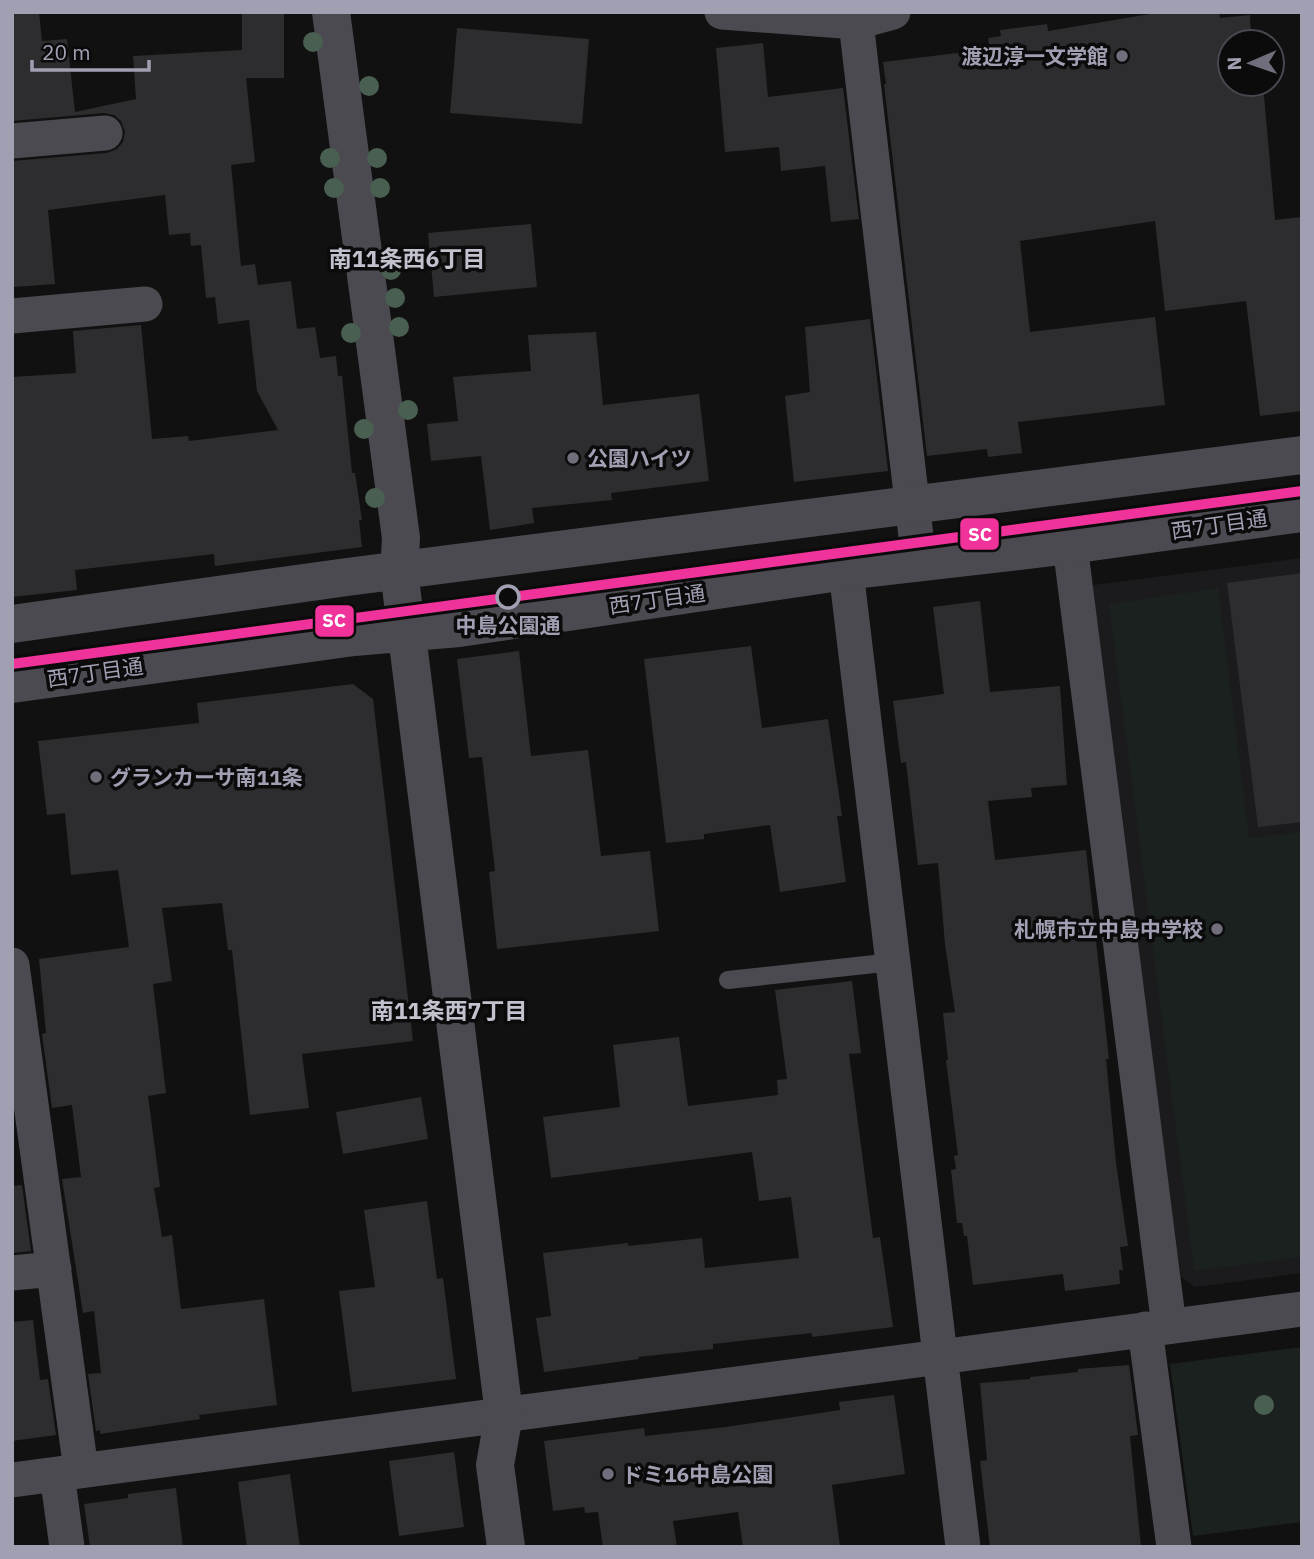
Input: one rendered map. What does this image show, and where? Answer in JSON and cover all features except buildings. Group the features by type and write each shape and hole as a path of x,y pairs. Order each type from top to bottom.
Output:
{"street":[{"path":"331,12 401,538 399,571 504,1414 495,1465 506,1547"},
{"path":"722,12 856,22 893,12"},
{"path":"856,22 919,562"},
{"path":"12,141 106,133"},
{"path":"12,316 145,304"},
{"path":"12,624 399,571 1302,455"},
{"name":"西7丁目通","path":"12,684 354,637 472,626 846,571 1070,545 1302,513"},
{"path":"1070,545 1157,1327 1174,1547"},
{"path":"846,571 963,1547"},
{"path":"12,965 21,1088 54,1269 69,1472 67,1547"},
{"path":"12,1273 54,1269"},
{"path":"12,1479 1302,1308"}],"lane":[{"path":"727,980 893,962"}],"shaded area":[{"name":"札幌市立中島中学校","path":"1302,558 1302,1273 1195,1287 1181,1277 1086,586"},
{"name":"札幌市立中島中学校","path":"1218,588 1249,838 1302,832 1302,1257 1194,1271 1109,604"},
{"path":"1302,1347 1302,1522 1193,1536 1170,1364"}],"transit line":[{"name":"SC","path":"12,664 1302,491"}],"place":[{"name":"渡辺淳一文学館","path":"1122,56"},
{"name":"公園ハイツ","path":"573,458"},
{"name":"中島公園通","path":"508,597"},
{"name":"グランカーサ南11条","path":"96,777"},
{"name":"札幌市立中島中学校","path":"1217,929"},
{"name":"ドミ16中島公園","path":"608,1474"}],"district":[{"name":"南11条西6丁目","path":"407,258"},
{"name":"南11条西7丁目","path":"449,1010"}]}
